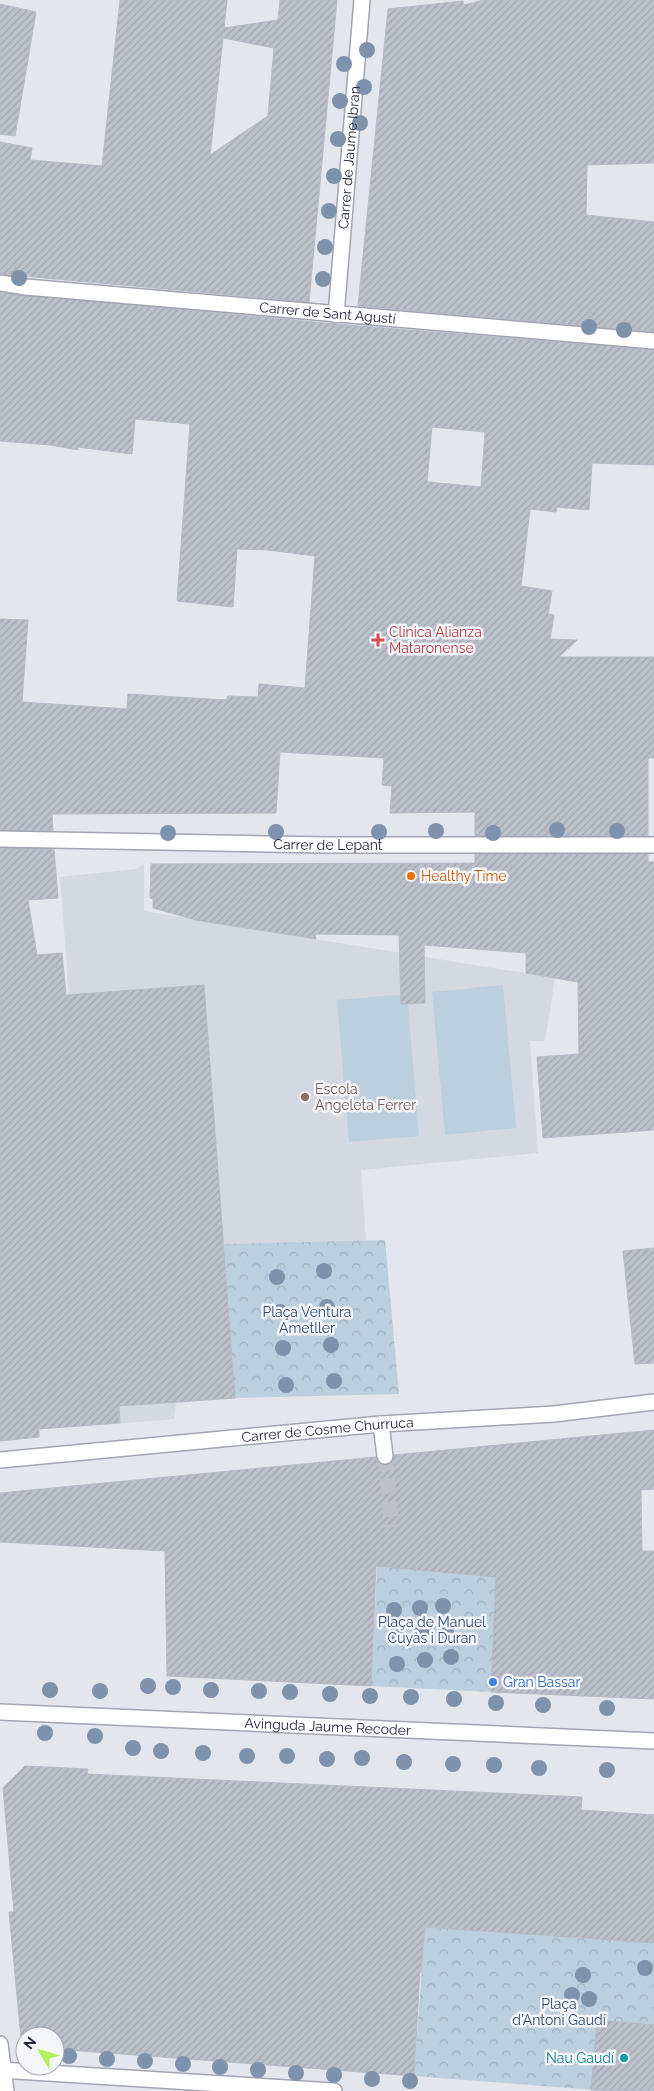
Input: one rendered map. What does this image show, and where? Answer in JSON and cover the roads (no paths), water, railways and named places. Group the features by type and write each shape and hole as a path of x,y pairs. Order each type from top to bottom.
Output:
{"street":[{"name":"Carrer de Jaume Ibran","path":"336,315 362,0"},
{"name":"Carrer de Sant Agustí","path":"0,283 26,288 654,341"},
{"name":"Carrer de Lepant","path":"0,839 326,845 654,844"},
{"name":"Carrer de Cosme Churruca","path":"0,1460 381,1424 554,1414 654,1402"},
{"path":"381,1424 384,1456"},
{"name":"Avinguda Jaume Recoder","path":"0,1712 654,1741"},
{"path":"0,2044 1,2069 6,2091"},
{"path":"1,2069 334,2091"}],"tunnel":[{"path":"385,1456 392,1527"}],"place":[{"name":"Clinica Alianza Mataronense","path":"378,640"},
{"name":"Healthy Time","path":"411,876"},
{"name":"Escola Angeleta Ferrer","path":"305,1097"},
{"name":"Gran Bassar","path":"493,1682"},
{"name":"Nau Gaudí","path":"624,2058"}],"park label":[{"name":"Plaça Ventura Ametller","path":"307,1320"},
{"name":"Plaça de Manuel Cuyàs i Duran","path":"432,1630"},
{"name":"Plaça d'Antoni Gaudí","path":"559,2012"}]}
